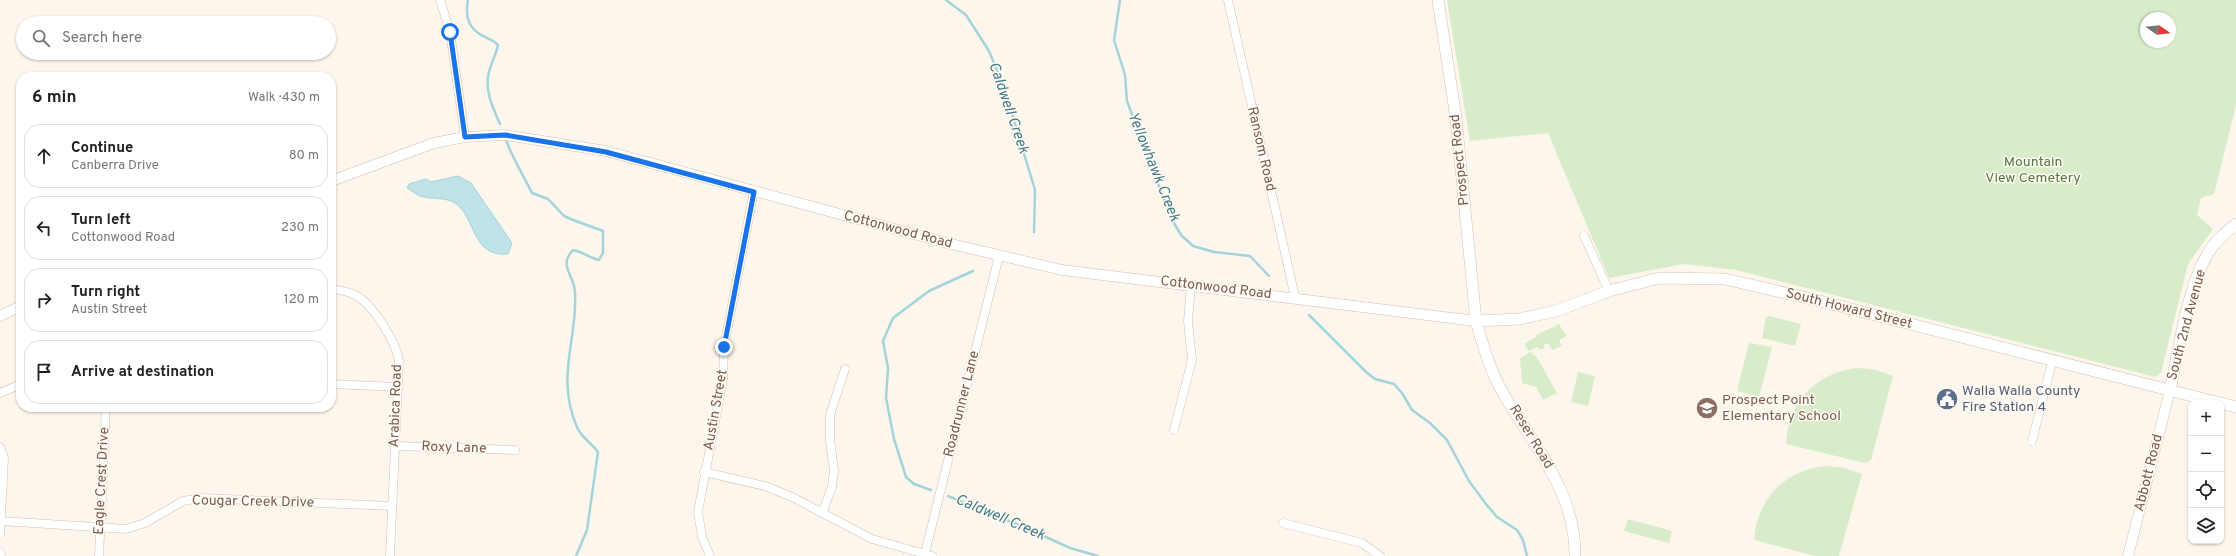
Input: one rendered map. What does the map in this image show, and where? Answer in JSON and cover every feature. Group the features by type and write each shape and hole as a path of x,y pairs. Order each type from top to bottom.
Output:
{"main road":[{"name":"Prospect Road","path":"1438,0 1456,118 1476,321"},
{"name":"South 2nd Avenue","path":"2170,390 2195,284 2207,255 2223,234 2236,224"},
{"name":"South Howard Street","path":"1476,321 1519,319 1556,310 1609,291 1659,278 1725,279 1820,301 2052,362 2208,400"},
{"name":"Reser Road","path":"1476,321 1485,352 1498,384 1547,460 1560,486 1568,509 1575,546 1575,556"},
{"name":"South Howard Street","path":"2224,404 2236,407"}],"street":[{"path":"440,0 450,32 465,137"},
{"name":"Ransom Road","path":"1228,0 1295,297"},
{"name":"Cottonwood Road","path":"336,179 434,143 465,137 505,135 606,152 999,256 1062,270 1295,297 1476,321"},
{"name":"Austin Street","path":"710,556 702,537 698,512 704,472 723,379 724,347 754,192"},
{"path":"1584,236 1609,291"},
{"name":"Roadrunner Lane","path":"928,554 999,256"},
{"path":"1174,430 1192,360 1188,321 1192,285"},
{"name":"Arabica Road","path":"336,290 355,295 365,302 392,339 397,351 399,361 390,556"},
{"path":"0,316 16,308"},
{"path":"2032,441 2052,362"},
{"path":"822,513 832,487 834,470 830,440 830,415 845,369"},
{"path":"336,384 397,387"},
{"path":"0,393 16,386"},
{"name":"Abbott Road","path":"2128,556 2170,390"},
{"name":"Eagle Crest Drive","path":"100,556 106,412"},
{"name":"Roxy Lane","path":"394,446 515,450"},
{"path":"0,447 4,458 0,534"},
{"path":"704,472 765,486 872,539 928,554"},
{"name":"Cougar Creek Drive","path":"1,521 126,529 145,523 183,501 201,498 392,506"},
{"path":"1282,523 1362,543 1380,556"},
{"path":"0,552 1,556"}],"green space":[{"name":"Mountain View Cemetery","path":"1447,0 2236,0 2236,105 2214,194 2201,198 2197,215 2213,229 2188,264 2161,373 2155,377 1736,270 1684,264 1609,278 1548,133 1470,141"},
{"path":"1769,316 1801,324 1795,346 1762,338 1766,317"},
{"path":"1558,323 1567,336 1559,340 1562,346 1552,350 1548,343 1543,345 1545,348 1540,350 1538,347 1529,351 1524,344 1536,337 1536,335 1556,326"},
{"path":"1749,343 1772,347 1759,397 1737,391"},
{"path":"1530,352 1536,356 1557,393 1543,400 1536,387 1522,383 1520,358"},
{"path":"1858,368 1876,370 1893,376 1871,460 1865,463 1786,444 1792,415 1807,392 1817,383 1829,376"},
{"path":"1578,372 1595,376 1588,406 1571,402"},
{"path":"1827,466 1845,468 1862,474 1839,556 1815,556 1754,540 1756,525 1761,512 1767,499 1776,489 1786,480 1798,473 1812,468"},
{"path":"1628,519 1672,531 1669,543 1624,531"}],"water":[{"path":"458,176 471,183 512,243 508,254 497,254 488,250 482,245 465,213 455,203 445,199 420,196 407,188 409,184 426,179 431,182"}],"waterway":[{"path":"468,0 467,12 471,26 479,34 498,45 489,72 488,92 500,124"},
{"name":"Caldwell Creek","path":"946,0 966,15 989,51 1004,87 1035,190 1034,232"},
{"name":"Yellowhawk Creek","path":"1120,0 1114,40 1125,75 1127,101 1171,218 1181,235 1193,246 1214,252 1250,256 1269,276"},
{"path":"506,140 532,193 548,199 564,216 603,231 603,253 599,260 573,250 567,260 568,270 575,292 575,309 567,375 568,391 571,409 579,430 583,437 598,452 587,530 576,556"},
{"name":"Caldwell Creek","path":"931,490 914,484 906,477 894,439 886,398 888,368 883,341 893,318 929,291 973,271"},
{"name":"Yellowhawk Creek","path":"1309,315 1366,372 1375,379 1394,384 1402,393 1412,410 1430,423 1447,440 1469,481 1486,504 1497,517 1517,530 1523,540 1527,556"},
{"name":"Caldwell Creek","path":"948,496 1070,548 1098,556"}],"place":[{"name":"Walla Walla County Fire Station 4","path":"1947,399"},
{"name":"Prospect Point Elementary School","path":"1707,408"}],"route":[{"path":"450,32 465,137 505,135 606,152 754,192 724,347"}]}
